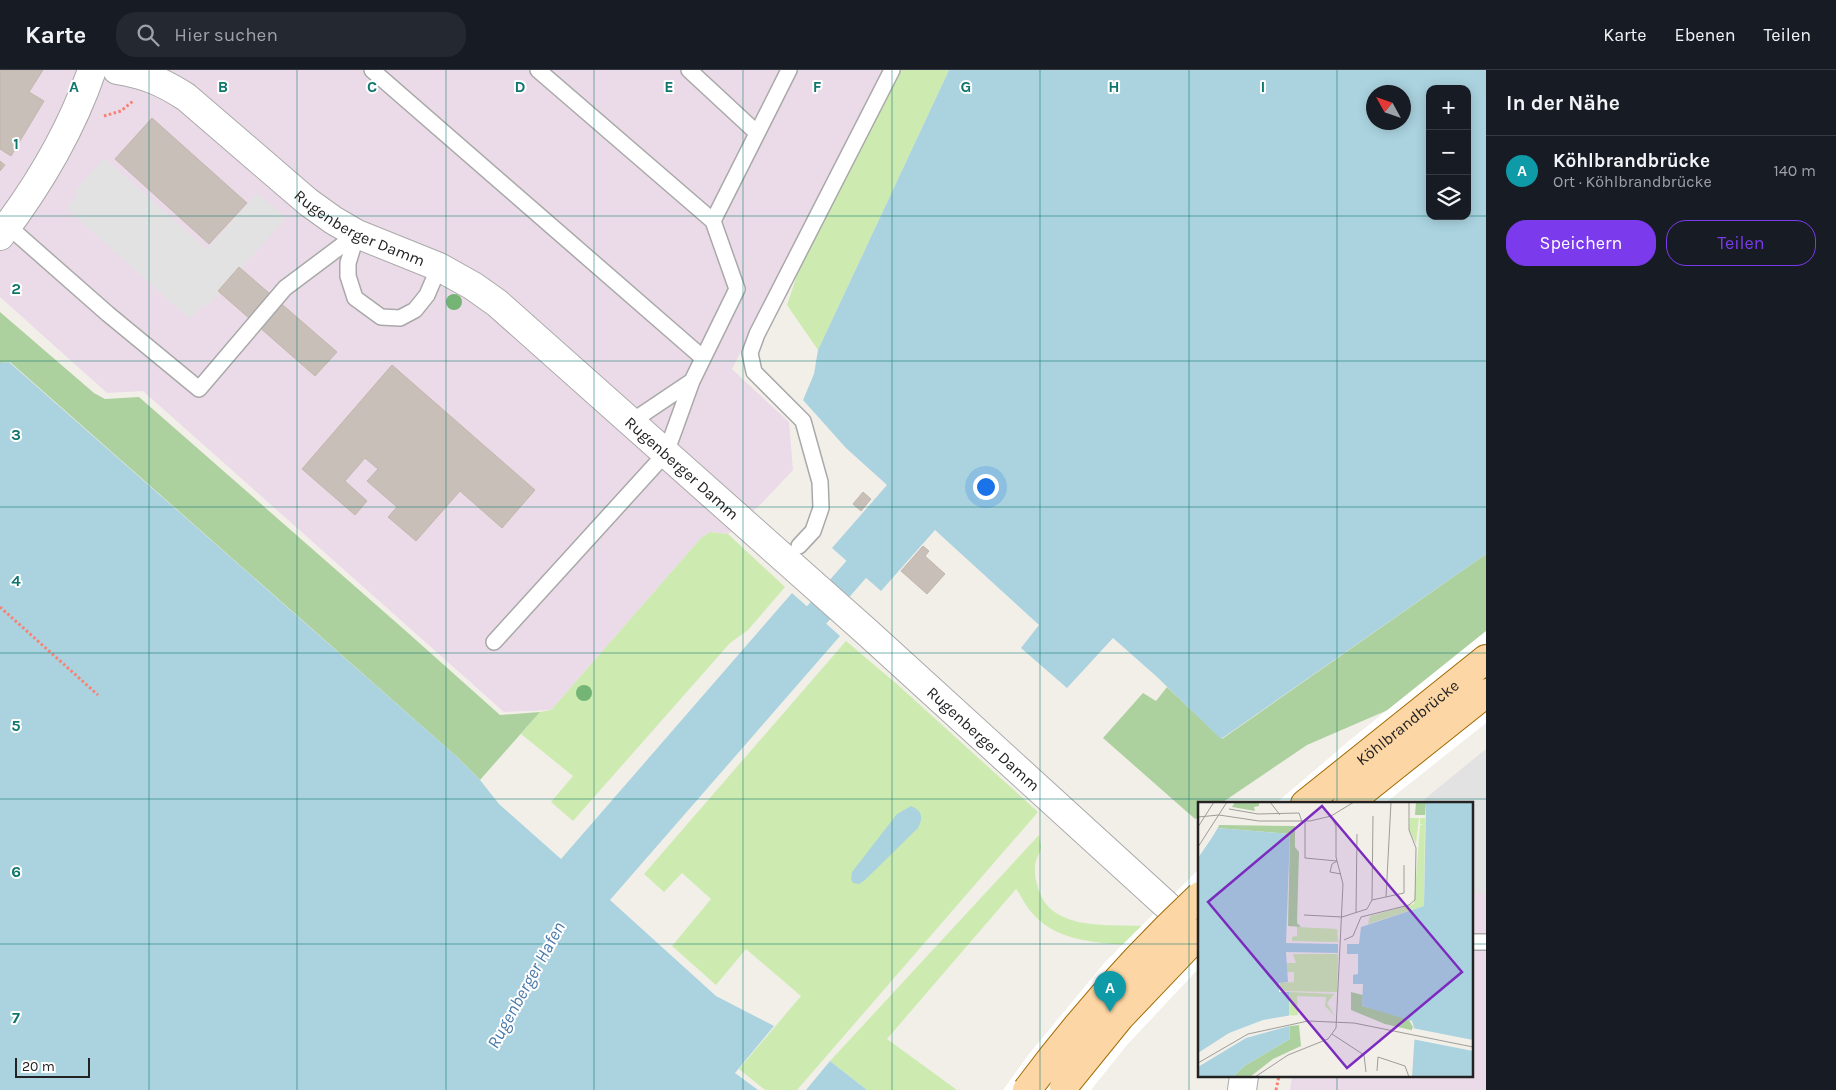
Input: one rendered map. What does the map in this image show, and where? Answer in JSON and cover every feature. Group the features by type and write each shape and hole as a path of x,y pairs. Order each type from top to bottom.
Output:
{"main road":[{"name":"Köhlbrandbrücke","path":"1307,802 1486,659"},
{"name":"Köhlbrandbrücke","path":"1350,802 1486,693"},
{"path":"1027,1090 1055,1052 1129,966 1198,898"},
{"path":"1061,1090 1120,1017 1198,937"}],"street":[{"path":"4,231 49,166 72,122 92,70"},
{"name":"Rugenberger Damm","path":"117,70 141,74 165,83 186,97 308,202 332,220 357,234 440,267 473,286 497,303 666,453 798,558 868,633 1198,933"}],"lane":[{"path":"372,70 703,358"},
{"path":"494,642 666,453 692,381 737,289 713,221 538,70"},
{"path":"689,70 757,134"},
{"path":"713,221 789,70"},
{"path":"798,558 813,531 821,508 820,482 803,421 754,372 750,353 757,334 892,70"},
{"path":"4,231 199,388 284,288 357,234"},
{"path":"357,234 348,264 348,276 356,298 381,317 400,318 415,310 428,295 440,267"},
{"path":"631,422 692,381"}],"path":[{"path":"0,607 98,695"}],"shaded area":[{"path":"0,70 884,70 732,369 789,422 793,470 762,503 728,534 710,532 701,538 551,710 504,712 143,391 107,393 0,297"},
{"path":"104,158 207,249 257,193 286,218 207,307 204,304 190,319 66,208 78,195 75,191"},
{"path":"1486,749 1486,1090 1290,1090 1292,1078 1474,1078 1474,802 1421,802"},
{"path":"1486,749 1486,894 1474,893 1474,802 1421,802"}],"green space":[{"path":"900,70 949,70 818,350 787,305 800,266"},
{"path":"0,312 94,393 105,399 139,397 500,715 540,712 480,780 457,757 10,362 0,363"},
{"path":"710,532 728,534 785,587 748,630 730,643 573,821 551,802 573,776 521,734 540,712 551,710 701,538"},
{"path":"1486,554 1486,651 1404,703 1307,745 1223,802 1198,802 1198,817 1195,819 1103,738 1143,693 1156,701 1167,687 1222,739"},
{"path":"846,641 898,685 1038,812 797,1090 765,1090 739,1069 801,996 746,949 716,985 672,946 711,899 682,873 664,892 644,874"},
{"path":"1039,835 1041,847 1035,863 1036,879 1043,900 1053,911 1065,918 1080,922 1144,926 1145,946 1100,943 1057,932 1033,914 1016,889 887,1039 957,1090 867,1090 830,1061"}],"water":[{"path":"949,70 1486,70 1486,554 1221,739 1156,676 1113,638 1067,688 1021,648 1039,625 935,530 881,591 832,548 887,485 846,448 803,400 814,374 818,350"},
{"name":"Rugenberger Hafen","path":"9,362 457,757 480,780 499,804 561,859 792,593 840,636 610,900 716,996 774,1026 735,1073 758,1090 0,1090 0,363"},
{"path":"911,806 918,810 921,815 918,828 865,880 859,884 853,883 851,879 852,872 897,814"},
{"path":"830,1061 867,1090 806,1090"}],"pier":[{"path":"1486,631 1486,723 1387,802 1277,802 1350,740"},
{"path":"1198,870 1198,969 1126,1046 1091,1090 1003,1090 1029,1054 1106,961"}],"building":[{"path":"0,70 43,70 29,92 44,101 11,156 0,149"},
{"path":"152,118 247,203 209,244 115,159"},
{"path":"0,161 5,165 0,171"},
{"path":"239,267 337,352 315,376 218,291"},
{"path":"392,365 535,490 502,528 460,491 416,541 388,517 397,507 367,481 378,469 365,458 345,481 367,501 355,515 302,469"},
{"path":"863,492 871,499 861,511 853,504"},
{"path":"923,546 929,551 925,556 945,574 927,594 901,571"}],"waterway":[{"path":"794,641 880,542"}],"place":[{"name":"Köhlbrandbrücke","path":"1110,1012"}]}
